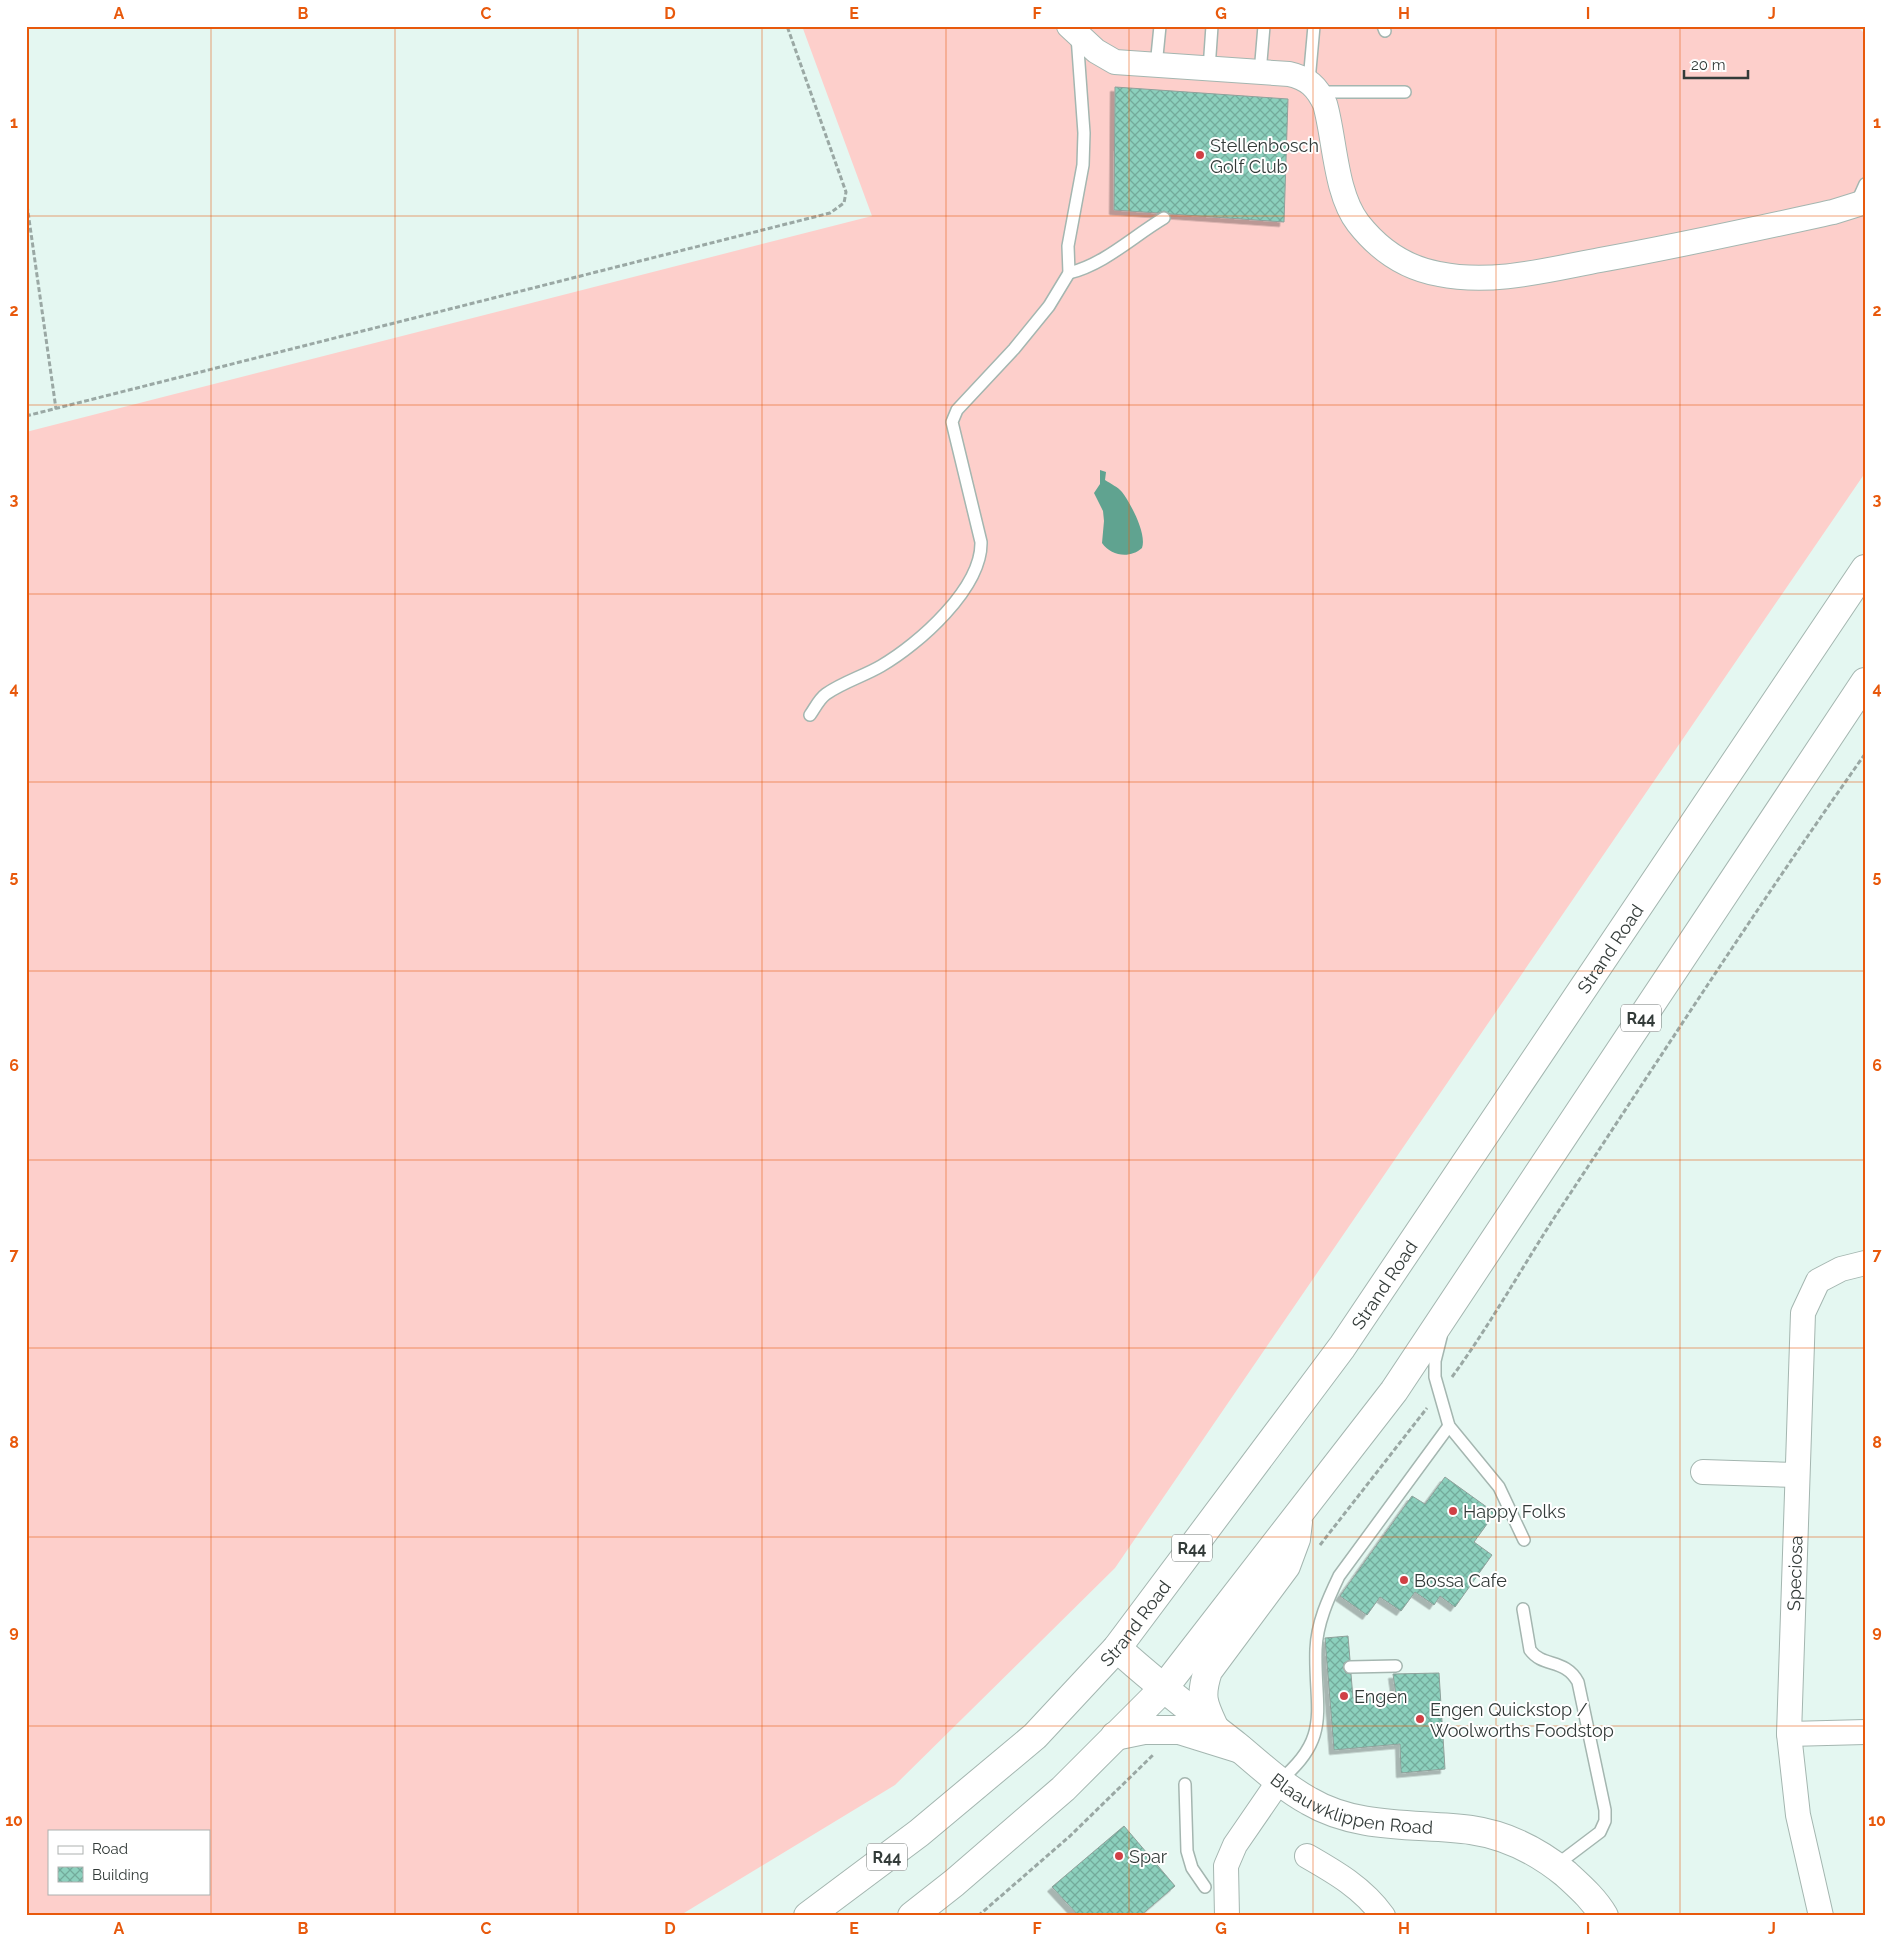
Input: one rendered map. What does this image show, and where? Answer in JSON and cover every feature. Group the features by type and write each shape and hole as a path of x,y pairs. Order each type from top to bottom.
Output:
{"main road":[{"name":"Strand Road","path":"808,1916 919,1833 1035,1736 1117,1648 1342,1347 1865,569"},
{"name":"R44","path":"912,1916 954,1883 1063,1789 1163,1689 1300,1513 1394,1390 1865,682"},
{"path":"1215,1729 1202,1701 1203,1686 1208,1671 1286,1566 1296,1539 1300,1513"},
{"name":"Blaauwklippen Road","path":"1117,1648 1163,1689 1278,1781 1309,1802 1373,1823 1472,1830 1502,1837 1528,1848 1555,1866 1584,1890 1604,1916"},
{"path":"1115,1736 1144,1730 1179,1730 1240,1749"}],"street":[{"path":"1075,29 1096,51 1115,62 1289,74 1314,86 1329,117 1345,197 1357,222 1382,249 1404,264 1439,274 1473,278 1512,276 1634,254 1833,212 1862,208"},
{"name":"Speciosa","path":"1821,1916 1798,1815 1789,1734 1803,1313 1818,1280 1841,1269 1865,1263"},
{"path":"1703,1472 1797,1475"},
{"path":"1789,1734 1865,1732"},
{"path":"1226,1916 1226,1866 1235,1845 1278,1781"},
{"path":"1307,1856 1344,1877 1383,1916"}],"lane":[{"path":"1156,66 1160,26"},
{"path":"1209,69 1212,26"},
{"path":"1260,72 1264,26"},
{"path":"1314,26 1314,86 1405,92"},
{"path":"810,715 826,694 882,666 920,637 946,612 973,573 979,560 981,542 953,430 954,416 1014,349 1049,306 1070,273 1068,246 1083,164 1084,133 1075,29"},
{"path":"1862,208 1865,184"},
{"path":"1070,273 1086,269 1164,218"},
{"path":"1455,1297 1435,1361 1435,1377 1449,1426 1499,1488 1524,1540"},
{"path":"1278,1781 1297,1766 1312,1745 1317,1724 1322,1669 1316,1648 1327,1601 1339,1576 1449,1426"},
{"path":"1523,1610 1530,1650 1540,1658 1569,1669 1578,1682 1605,1810 1605,1821 1600,1832 1555,1866"},
{"path":"1350,1667 1396,1666"},
{"path":"1185,1784 1187,1851 1192,1868 1205,1887"}],"path":[{"path":"26,416 830,213 844,203 846,192 787,26"},
{"path":"26,198 56,409"},
{"path":"1451,1378 1479,1339 1556,1216 1739,939 1865,754"},
{"path":"1319,1547 1432,1402"},
{"path":"978,1916 1070,1836 1179,1730"}],"shaded area":[{"name":"Stellenbosch Golf Club","path":"802,26 1857,26 1865,34 1865,473 1115,1568 895,1785 679,1916 26,1916 26,432 872,216"},
{"path":"1100,470 1106,472 1105,480 1122,492 1137,519 1143,542 1142,548 1132,554 1115,553 1102,543 1103,511 1094,493 1100,484"}],"building":[{"name":"Stellenbosch Golf Club","path":"1115,87 1288,99 1284,222 1170,214 1164,211 1158,213 1114,210"},
{"path":"1445,1477 1495,1513 1474,1542 1492,1555 1455,1607 1440,1596 1434,1605 1415,1592 1401,1611 1380,1597 1367,1615 1340,1596 1412,1496 1425,1504"},
{"path":"1348,1636 1350,1660 1344,1663 1343,1668 1346,1673 1351,1674 1353,1698 1396,1695 1393,1674 1439,1673 1445,1769 1401,1773 1400,1744 1334,1750 1325,1638"},
{"name":"Spar","path":"1124,1826 1175,1886 1140,1916 1079,1916 1052,1887"}],"place":[{"name":"Stellenbosch Golf Club","path":"1200,155"},
{"name":"Happy Folks","path":"1453,1511"},
{"name":"Bossa Cafe","path":"1404,1580"},
{"name":"Engen","path":"1344,1696"},
{"name":"Engen Quickstop / Woolworths Foodstop","path":"1420,1719"},
{"name":"Spar","path":"1119,1856"}]}
